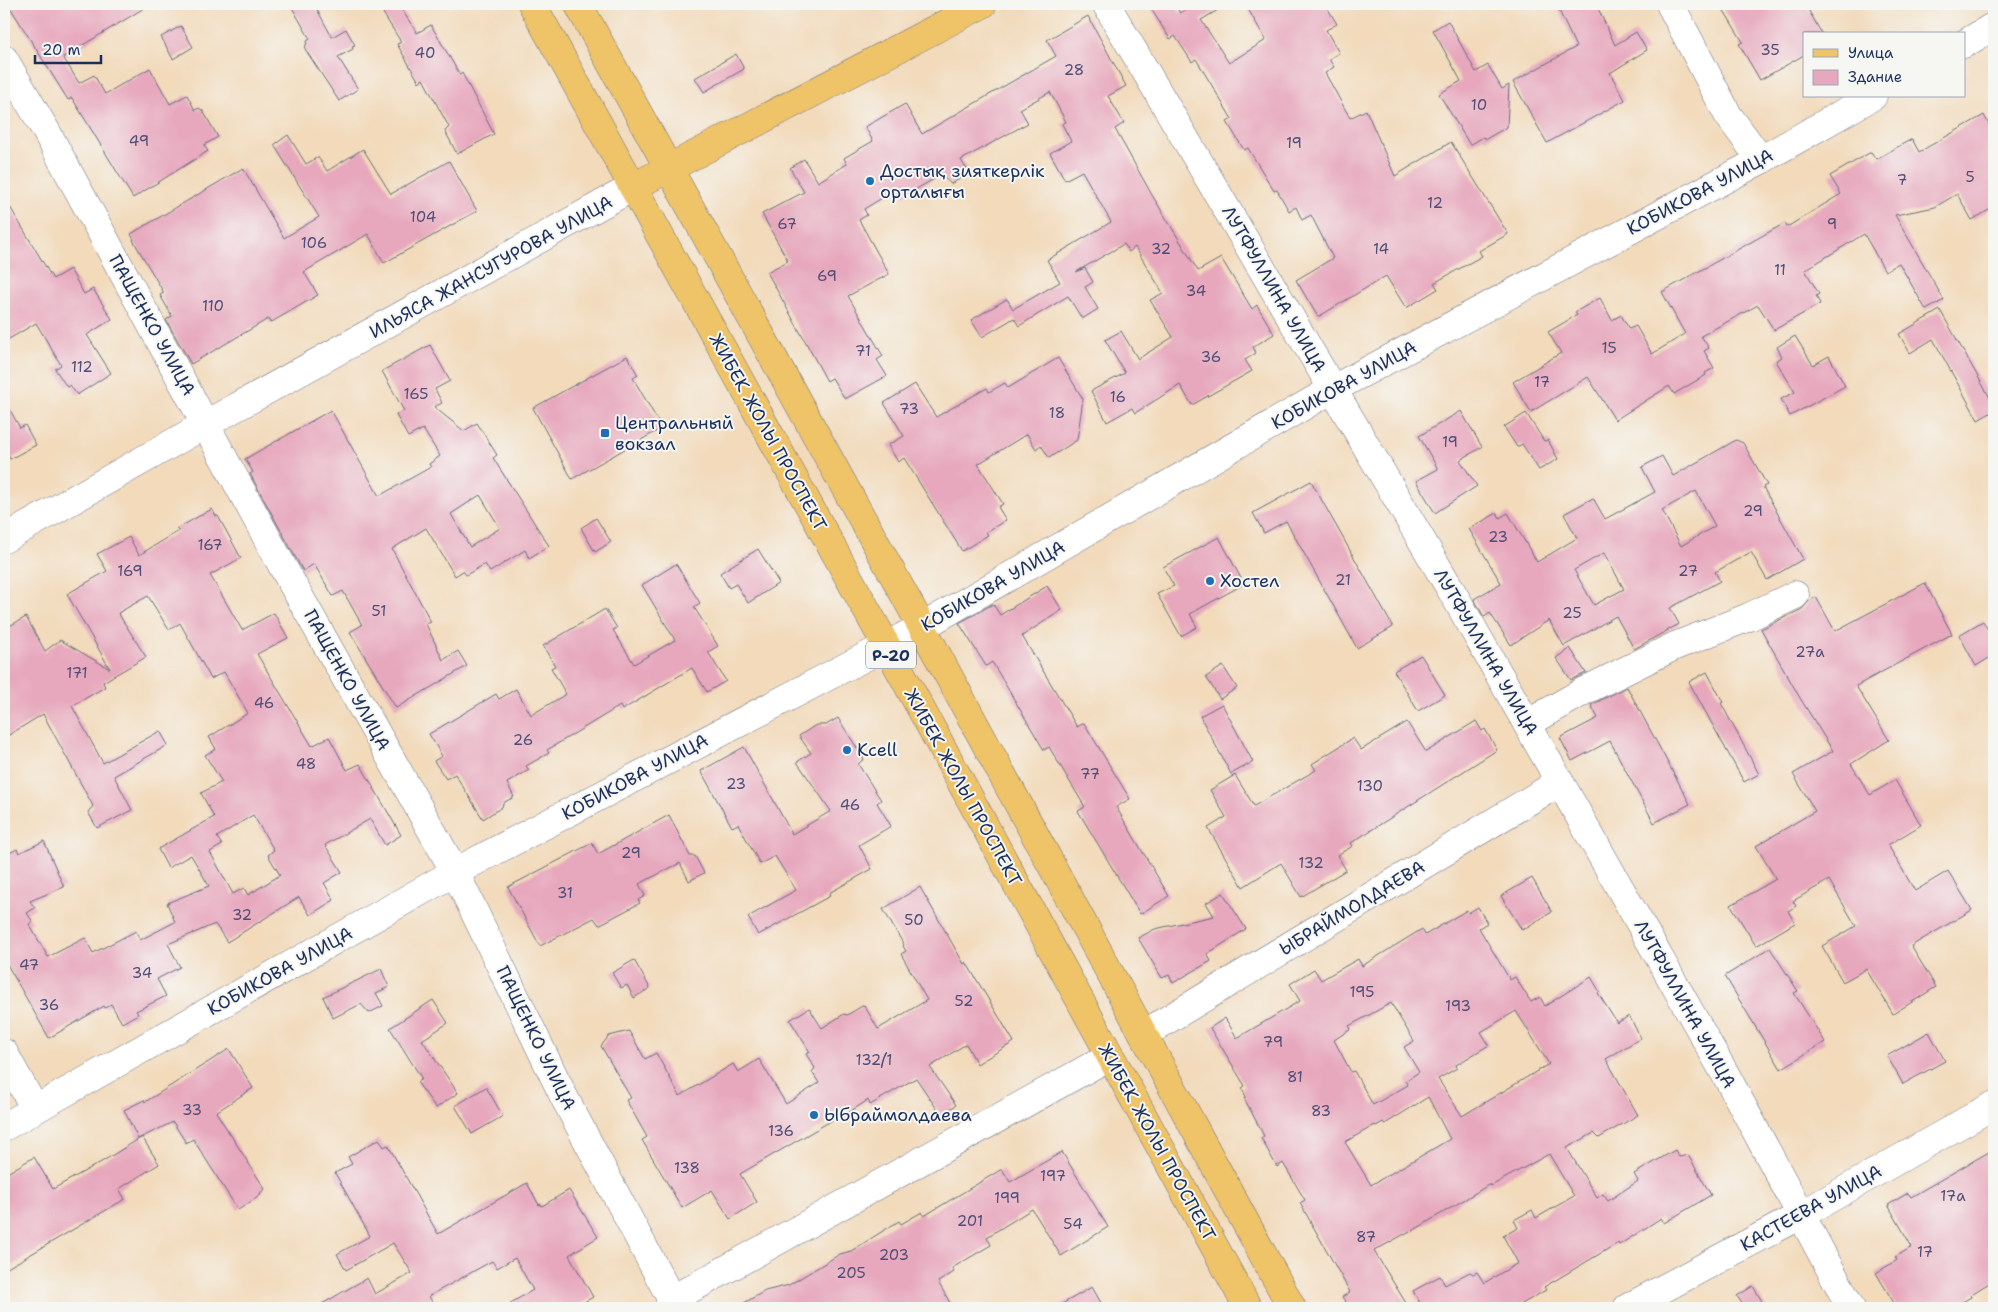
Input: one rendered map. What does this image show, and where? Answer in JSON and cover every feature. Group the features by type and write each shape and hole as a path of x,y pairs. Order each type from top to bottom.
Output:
{"main road":[{"name":"ЖИБЕК ЖОЛЫ ПРОСПЕКТ","path":"532,4 886,645 1248,1308"},
{"path":"578,4 922,627 1292,1308"},
{"name":"ИЛЬЯСА ЖАНСУГУРОВА УЛИЦА","path":"634,187 983,4"}],"street":[{"name":"ЛУТФУЛЛИНА УЛИЦА","path":"1106,4 1333,389 1527,724 1728,1079 1851,1308"},
{"path":"1670,4 1728,115 1761,160"},
{"path":"1966,43 1994,26"},
{"name":"ПАЩЕНКО УЛИЦА","path":"4,59 45,129 285,570 455,872 564,1097 672,1306"},
{"name":"КОБИКОВА УЛИЦА","path":"4,1127 455,872 922,627 1333,389 1761,160 1869,98"},
{"name":"ИЛЬЯСА ЖАНСУГУРОВА УЛИЦА","path":"4,539 206,424 634,187"},
{"path":"1527,724 1584,691 1675,646 1749,617 1795,595"},
{"name":"ЫБРАЙМОЛДАЕВА","path":"1144,1034 1560,782"},
{"path":"4,1053 35,1109"},
{"path":"672,1306 1110,1056"},
{"name":"КАСТЕЕВА УЛИЦА","path":"1626,1308 1801,1215 1994,1105"}],"building":[{"path":"8,4 151,4 63,57 79,83 94,75 105,94 150,68 170,104 187,95 195,110 199,108 203,111 218,137 204,145 208,151 133,198 72,98 68,100"},
{"path":"290,4 314,4 332,37 346,29 355,45 352,46 353,49 338,57 358,89 339,101 305,49 307,41 310,39"},
{"path":"398,4 417,33 431,25 460,75 462,73 494,134 457,154 445,131 449,127 423,79 419,82 397,44 401,42 383,13"},
{"path":"1148,4 1174,4 1180,13 1196,4 1228,4 1201,20 1229,63 1266,40 1245,4 1325,4 1337,24 1326,30 1339,53 1329,59 1334,67 1325,73 1350,118 1366,110 1395,176 1451,142 1508,234 1479,251 1482,256 1434,283 1438,289 1406,308 1386,276 1318,317 1296,280 1333,258 1311,215 1302,220 1296,207 1289,211 1277,190 1274,191 1248,148 1244,150 1227,122 1232,119 1196,59 1192,62 1175,36 1170,39"},
{"path":"1556,4 1596,4 1615,45 1636,32 1647,50 1610,73 1625,100 1547,143 1513,82 1576,47"},
{"path":"1720,4 1805,4 1821,32 1803,32 1803,56 1760,80 1739,44 1743,42"},
{"path":"1088,16 1126,86 1108,96 1124,123 1115,129 1152,195 1198,271 1221,258 1252,309 1257,305 1274,334 1253,347 1256,353 1245,360 1252,371 1192,405 1180,385 1135,413 1132,408 1107,422 1091,391 1125,373 1105,340 1121,331 1138,359 1173,337 1150,300 1163,293 1135,247 1129,252 1124,244 1076,272 1085,268 1093,282 1085,287 1098,309 1082,319 1068,296 1019,326 1014,318 982,337 971,320 1007,299 1013,309 1060,282 1047,260 1111,222 1082,171 1065,180 1050,153 1071,141 1062,124 1066,122 1050,92 1020,109 1028,123 961,160 969,173 951,184 941,175 904,196 900,187 864,209 867,215 859,220 889,274 848,296 883,356 877,360 887,376 845,399 832,378 827,381 767,272 788,261 762,214 804,192 790,168 804,159 818,182 847,164 844,158 873,141 865,127 905,104 922,134 1056,56 1047,40"},
{"path":"1448,21 1476,72 1488,65 1502,89 1509,85 1507,127 1486,139 1483,137 1470,145 1439,94 1461,81 1433,30"},
{"path":"181,26 193,47 173,59 161,37"},
{"path":"736,54 744,69 704,92 695,78"},
{"path":"1984,115 1994,134 1994,207 1972,220 1957,194 1935,207 1895,215 1944,300 1926,310 1899,263 1885,271 1864,234 1805,270 1819,294 1816,296 1820,304 1774,330 1758,305 1701,336 1709,348 1704,351 1714,368 1705,373 1706,375 1674,394 1669,386 1615,420 1588,377 1531,412 1513,382 1561,353 1548,332 1577,315 1575,312 1600,298 1612,320 1621,315 1629,329 1636,326 1652,354 1685,334 1662,292 1785,223 1787,227 1841,194 1830,176 1871,152 1876,159 1912,139 1919,152"},
{"path":"288,135 306,164 318,157 327,171 363,149 391,194 449,161 477,211 384,263 368,234 304,272 318,295 270,323 268,319 191,364 166,320 172,316 160,295 164,293 131,234 243,168 284,238 319,217 274,145"},
{"path":"4,197 53,279 70,269 84,294 93,289 112,319 87,335 111,373 77,395 70,385 67,387 55,369 61,365 36,323 4,342"},
{"path":"1940,310 1994,405 1994,411 1978,420 1933,339 1910,353 1899,334"},
{"path":"1795,336 1813,365 1829,356 1845,386 1790,416 1781,399 1795,392 1776,361 1782,357 1777,347"},
{"path":"430,345 450,381 435,389 442,403 434,407 464,431 477,423 497,455 493,458 549,546 529,558 525,550 490,572 485,564 466,575 463,571 455,576 426,528 392,549 431,622 426,624 443,660 458,651 467,666 396,708 350,632 362,625 343,591 333,596 314,564 303,571 250,474 253,472 245,459 331,410 379,496 431,467 429,464 440,456 423,429 408,437 396,415 404,411 382,371","holes":["480,495 500,528 470,547 451,514"]},
{"path":"627,356 638,375 633,378 662,428 572,479 533,408"},
{"path":"1058,358 1083,399 1077,440 1049,458 1041,445 1036,449 1027,434 978,464 1003,504 998,507 1006,520 986,532 988,535 962,551 904,458 898,462 888,445 904,436 884,403 915,384 936,417 987,388 989,392 1005,383 1008,388"},
{"path":"4,399 20,428 25,425 36,445 10,459 4,448"},
{"path":"1461,411 1482,447 1460,460 1477,486 1435,513 1416,481 1438,469 1419,436"},
{"path":"1526,413 1544,441 1548,440 1558,459 1539,470 1522,444 1517,447 1504,427"},
{"path":"1736,440 1743,443 1767,485 1763,487 1803,559 1767,580 1751,552 1715,572 1720,581 1670,608 1679,624 1634,649 1616,616 1564,646 1549,620 1511,645 1490,613 1484,617 1474,599 1501,583 1469,529 1497,513 1500,518 1508,513 1537,562 1577,538 1564,514 1593,498 1605,519 1655,492 1642,467 1662,456 1673,476","holes":["1696,491 1715,526 1681,546 1662,510","1604,553 1624,589 1594,605 1574,570"]},
{"path":"1311,481 1393,627 1357,648 1286,521 1264,533 1253,513"},
{"path":"212,509 216,516 218,516 241,558 210,575 242,630 274,613 288,638 257,654 312,746 329,737 347,770 360,764 401,835 385,845 370,819 325,845 342,872 324,883 334,900 310,915 299,897 227,942 215,924 168,944 180,967 157,979 166,996 136,1011 138,1014 122,1023 111,1004 105,1008 104,1006 49,1038 4,959 4,856 17,849 19,853 44,841 64,887 30,901 35,908 27,913 33,922 29,924 48,957 85,938 93,953 136,931 140,940 175,922 167,903 209,886 191,855 168,868 158,849 214,817 201,793 222,782 205,755 216,749 209,737 248,713 224,672 211,679 180,623 169,630 148,596 118,613 146,657 103,682 105,687 72,706 103,763 160,731 168,745 114,776 132,810 97,828 88,812 93,806 43,714 4,738 4,629 26,617 45,651 60,640 110,669 67,594 107,571 97,554 129,537 139,555 179,531 176,529","holes":["253,815 274,850 268,855 280,875 248,895 244,888 233,894 210,852 222,845 217,837"]},
{"path":"596,518 611,542 595,552 581,528"},
{"path":"1219,537 1244,584 1190,614 1197,627 1181,636 1157,594 1174,586 1163,567"},
{"path":"758,549 779,583 748,603 736,584 729,588 720,573"},
{"path":"676,564 700,603 694,607 718,646 708,652 726,681 707,692 692,668 622,710 620,706 547,750 549,753 526,766 529,770 507,783 514,797 483,819 455,774 446,779 434,761 442,756 429,734 496,694 499,699 516,689 531,715 566,694 551,668 555,666 543,646 605,609 617,628 613,630 634,664 675,640 642,585"},
{"path":"1925,583 1952,634 1856,686 1889,740 1851,764 1870,795 1895,780 1921,825 1888,845 1915,891 1948,871 1972,910 1911,946 1936,987 1893,1014 1866,969 1843,982 1822,946 1856,926 1829,880 1793,901 1796,906 1788,911 1795,923 1756,946 1731,905 1776,879 1756,846 1815,811 1793,774 1833,751 1761,629 1802,609 1809,601 1816,597 1835,631"},
{"path":"1047,586 1062,610 1022,636 1077,727 1084,723 1130,799 1116,807 1169,896 1140,914 1078,811 1085,807 1049,747 1044,750 992,662 986,666 959,623 993,604 1000,615"},
{"path":"1983,621 1994,640 1994,655 1976,666 1959,635"},
{"path":"1570,648 1586,673 1571,680 1556,658"},
{"path":"1421,655 1445,695 1418,711 1394,671"},
{"path":"1223,666 1237,688 1220,699 1206,677"},
{"path":"1707,672 1723,702 1721,703 1759,774 1744,782 1689,682"},
{"path":"1627,687 1690,804 1654,823 1610,741 1572,761 1560,738 1598,718 1591,705"},
{"path":"1222,704 1253,762 1231,774 1200,716"},
{"path":"838,718 864,759 858,764 881,800 877,803 891,826 859,845 872,869 829,893 830,896 758,935 748,917 796,890 775,856 760,864 738,824 732,827 701,771 744,747 792,834 831,811 797,762 811,753 799,736 816,725 826,725"},
{"path":"1476,721 1482,731 1485,729 1497,750 1351,843 1353,846 1337,855 1346,870 1301,897 1281,863 1243,887 1208,828 1226,817 1210,790 1235,775 1254,806 1316,770 1312,764 1353,738 1361,750 1407,722 1426,752"},
{"path":"669,815 690,856 695,856 704,873 689,881 680,863 639,884 645,896 638,900 640,903 599,925 594,918 540,946 508,887 592,843 598,854"},
{"path":"1532,878 1552,912 1522,930 1501,896"},
{"path":"920,887 964,964 966,962 1014,1042 977,1064 966,1044 930,1067 956,1105 941,1115 916,1078 870,1105 868,1100 837,1120 836,1118 740,1174 757,1202 730,1219 712,1190 682,1208 642,1140 647,1137 626,1100 631,1098 601,1046 609,1036 629,1031 645,1059 656,1053 680,1096 733,1064 738,1072 759,1059 786,1104 819,1083 812,1072 815,1068 806,1054 810,1052 790,1020 809,1008 822,1028 844,1014 847,1015 864,1005 878,1029 927,1000 901,954 906,951 904,945 883,909"},
{"path":"1223,893 1246,929 1207,954 1211,961 1173,983 1169,975 1162,978 1138,938 1155,929 1214,916 1206,903"},
{"path":"1478,907 1487,923 1479,928 1510,980 1515,977 1531,1002 1540,997 1545,1006 1591,977 1600,992 1598,993 1617,1023 1629,1016 1641,1038 1606,1059 1638,1115 1599,1138 1594,1133 1567,1148 1597,1198 1603,1194 1608,1201 1638,1181 1634,1174 1675,1150 1679,1157 1688,1155 1711,1195 1664,1223 1661,1218 1619,1245 1618,1243 1544,1287 1546,1290 1515,1308 1423,1308 1413,1291 1440,1276 1445,1285 1470,1272 1473,1274 1477,1272 1484,1283 1518,1263 1503,1236 1518,1228 1514,1220 1532,1210 1536,1218 1574,1196 1549,1154 1491,1186 1490,1184 1411,1232 1374,1251 1409,1308 1350,1308 1342,1297 1350,1292 1300,1203 1305,1200 1283,1163 1277,1167 1261,1138 1264,1136 1244,1098 1246,1097 1242,1088 1245,1086 1210,1028 1225,1018 1237,1038 1300,1001 1290,984 1314,969 1321,980 1358,959 1362,966 1422,929 1425,935 1467,910 1468,913","holes":["1391,1003 1414,1041 1404,1047 1419,1072 1405,1081 1408,1085 1373,1105 1354,1071 1351,1072 1334,1040 1351,1029 1349,1026","1516,1011 1549,1064 1462,1116 1438,1079 1457,1068 1456,1065 1489,1045 1481,1032","1428,1097 1450,1139 1371,1185 1345,1142 1375,1125 1383,1122 1385,1124"]},
{"path":"1770,948 1798,991 1794,993 1825,1042 1781,1069 1725,976"},
{"path":"634,960 650,988 634,998 627,985 621,988 612,973"},
{"path":"381,969 389,987 376,993 383,1006 369,1013 361,1004 333,1018 323,997"},
{"path":"433,1000 448,1023 422,1040 458,1093 436,1108 417,1082 422,1079 390,1028"},
{"path":"1929,1032 1945,1061 1903,1084 1887,1056"},
{"path":"229,1049 253,1088 216,1112 265,1189 260,1193 261,1195 238,1210 193,1139 186,1143 173,1122 138,1139 124,1110 144,1100 145,1102"},
{"path":"486,1087 503,1116 472,1134 455,1106"},
{"path":"142,1137 159,1164 119,1189 125,1199 4,1270 4,1175 34,1157 53,1189"},
{"path":"379,1139 384,1147 388,1145 438,1234 527,1183 539,1205 541,1204 542,1206 569,1190 598,1237 569,1255 593,1297 574,1308 502,1308 533,1290 515,1258 497,1268 492,1261 429,1296 435,1308 315,1308 367,1278 375,1294 412,1273 393,1243 346,1270 337,1254 370,1236 335,1173 352,1164 348,1157"},
{"path":"1994,1149 1994,1280 1952,1308 1897,1308 1876,1273 1897,1260 1895,1257 1912,1247 1888,1205 1908,1193 1911,1197"},
{"path":"1062,1152 1108,1227 1061,1256 1032,1209 987,1237 991,1245 952,1268 954,1272 938,1282 953,1308 735,1308 765,1291 789,1285 840,1254 851,1251 899,1221 901,1224 922,1212 924,1216 1002,1169 1010,1182"},
{"path":"1753,1286 1766,1308 1745,1308 1737,1296"},
{"path":"1092,1287 1104,1308 1055,1308"}],"place":[{"name":"Достық зияткерлік орталығы","path":"870,181"},
{"name":"Центральный вокзал","path":"605,433"},
{"name":"Хостел","path":"1210,581"},
{"name":"Kcell","path":"847,750"},
{"name":"Ыбраймолдаева","path":"814,1115"}]}
